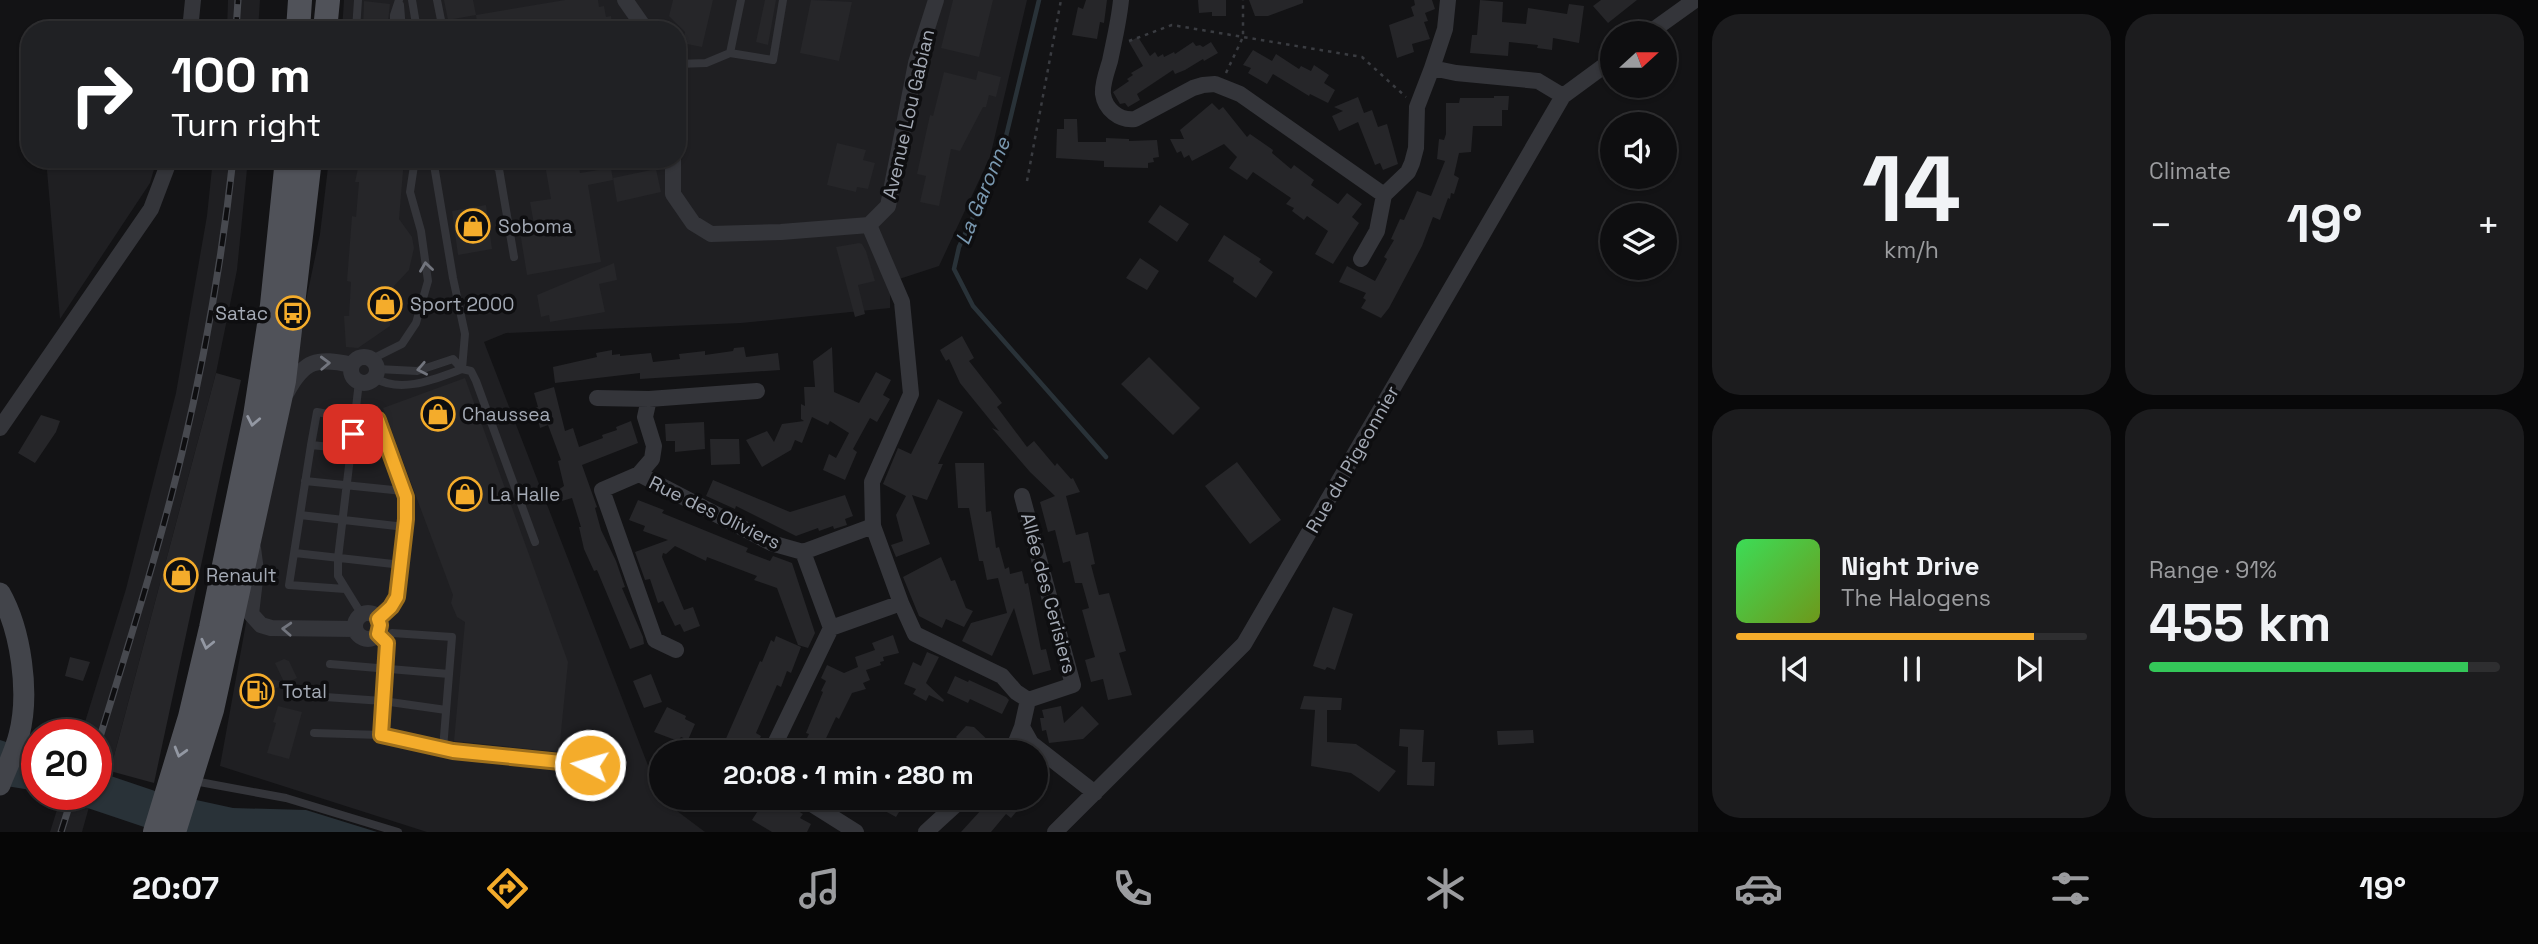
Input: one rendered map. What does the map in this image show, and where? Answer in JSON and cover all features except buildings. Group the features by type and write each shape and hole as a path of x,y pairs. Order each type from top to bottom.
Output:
{"main road":[{"path":"301,16 316,0"},
{"path":"326,21 328,0"},
{"path":"174,832 183,786 190,717 254,416 272,305 286,168"},
{"path":"275,412 276,380 301,168"},
{"path":"155,832 183,786 215,697 286,367 309,168"},
{"path":"0,593 16,632 22,666 19,737 0,785"}],"street":[{"path":"191,21 193,0"},
{"path":"625,0 640,21"},
{"name":"Avenue Lou Gabian","path":"869,225 888,206 916,63 936,0"},
{"path":"1121,0 1102,91 1112,112 1128,120 1142,116 1193,88 1220,85 1240,94 1384,195"},
{"path":"1361,258 1377,231 1384,195 1408,172 1412,163 1416,148 1417,107 1446,29 1448,0"},
{"path":"1666,21 1695,0"},
{"path":"1432,68 1456,74 1538,81 1563,96"},
{"name":"Rue du Pigeonnier","path":"1055,832 1244,644 1563,96 1600,69"},
{"path":"0,428 151,209 167,168"},
{"path":"673,168 673,194 694,223 711,234 869,225 902,302 911,394 872,482 873,526 915,634 1002,676 1016,692 1028,700 1016,740"},
{"path":"275,412 301,369 320,362 352,365 363,357 371,372"},
{"path":"597,398 649,399 757,391"},
{"path":"639,474 652,459 654,446 645,417 649,399"},
{"name":"Rue des Oliviers","path":"676,650 655,640 603,490 639,474 771,543 803,552"},
{"name":"Allée des Cerisiers","path":"1022,496 1073,685 1028,700"},
{"path":"831,628 803,552 873,526"},
{"path":"251,539 257,571 251,614 261,625 291,629 372,628"},
{"path":"777,740 831,628 901,603"},
{"path":"1021,727 1031,743 1095,793"},
{"path":"821,810 856,832"},
{"path":"926,832 950,810"}],"lane":[{"path":"357,21 358,0"},
{"path":"394,21 399,0"},
{"path":"399,0 400,21"},
{"path":"412,0 416,21"},
{"path":"437,0 441,21"},
{"path":"730,53 741,0"},
{"path":"686,64 706,63 730,53 773,60 783,0"},
{"path":"381,735 385,667 372,628 338,576 338,558 354,419 371,372 402,344 416,323 428,281 421,231 410,192 414,168"},
{"path":"435,168 465,334 462,369"},
{"path":"498,168 514,257"},
{"path":"371,372 417,371 453,359 462,369"},
{"path":"371,372 385,384 399,385 421,383 462,369 471,371 535,542"},
{"path":"345,589 289,585 317,412 354,419 378,420 406,497 402,565 397,597 372,628"},
{"path":"311,445 390,453"},
{"path":"305,481 403,491"},
{"path":"300,515 405,527"},
{"path":"295,553 402,565"},
{"path":"372,628 392,633 452,637 443,749"},
{"path":"330,664 449,674"},
{"path":"325,697 383,701 446,710"},
{"path":"314,733 381,735 443,749 617,768"},
{"path":"183,786 286,798 398,832"}],"path":[{"path":"1027,181 1061,0"},
{"path":"1220,85 1243,37 1243,0"},
{"path":"1113,47 1172,25 1362,57 1417,107"}],"shaded area":[{"path":"228,0 260,0 259,21 227,21"},
{"path":"344,0 1027,0 990,157 939,266 890,282 890,308 741,323 506,333 484,342 649,768 649,810 676,810 705,832 427,832 220,766 297,343 320,234 328,168 686,168 686,21 343,21"},
{"path":"47,168 154,168 150,183 60,319"},
{"path":"212,168 247,168 237,270 216,373 112,763 112,719 86,719 126,589 176,393 207,216"},
{"path":"0,740 21,747 21,788 0,785"},
{"path":"112,776 155,791 233,808 306,810 377,832 159,832 94,810 112,810"},
{"path":"57,810 88,810 82,832 50,832"}],"waterway":[{"name":"La Garonne","path":"1039,0 1001,157 959,247 954,269 973,306 1106,457"}],"railway":[{"path":"237,21 238,0"},
{"path":"105,719 152,565 182,453 212,307 232,168"},
{"path":"61,832 68,810"}],"place":[{"name":"Soboma","path":"473,226"},
{"name":"Sport 2000","path":"385,304"},
{"name":"Satac","path":"293,313"},
{"name":"Chaussea","path":"438,414"},
{"name":"La Halle","path":"465,494"},
{"name":"Renault","path":"181,575"},
{"name":"Total","path":"257,691"}],"route":[{"path":"353,434 354,419 378,420 406,497 400,584 391,607 378,619 378,634 387,643 381,735 453,751 590,765"}]}
